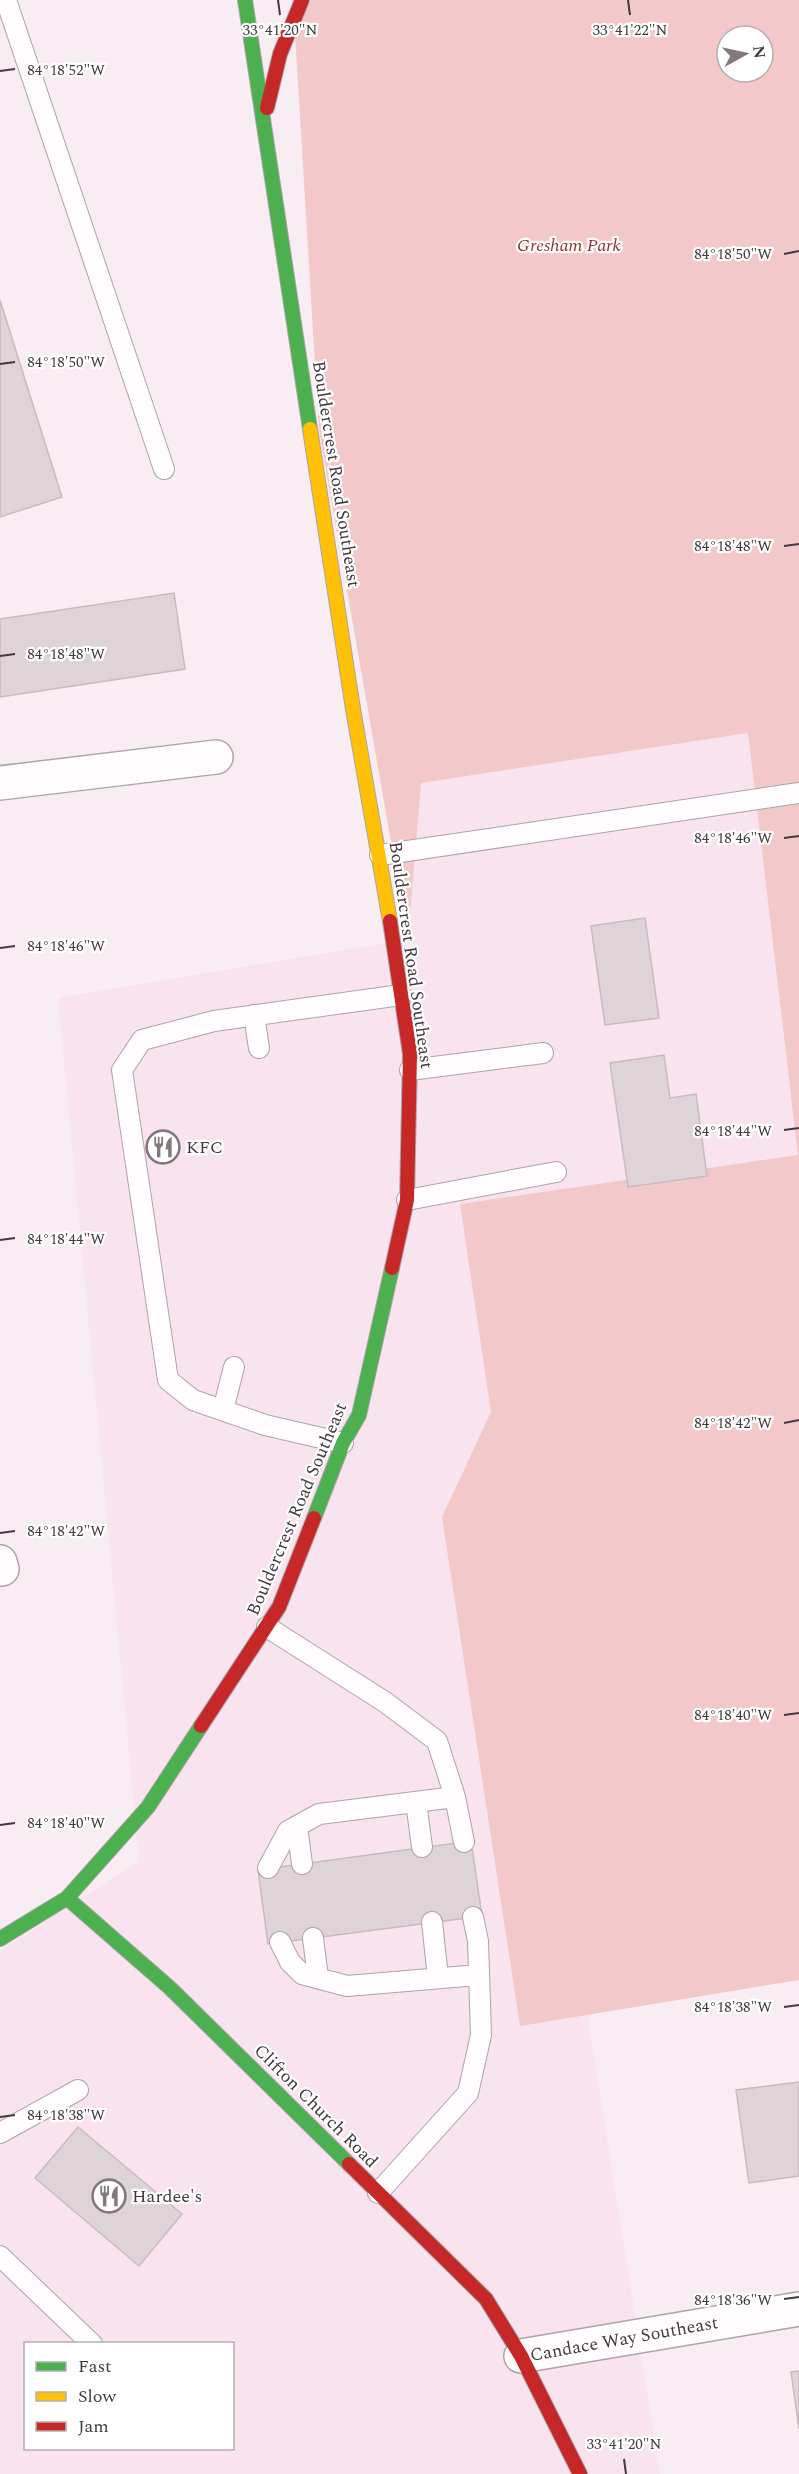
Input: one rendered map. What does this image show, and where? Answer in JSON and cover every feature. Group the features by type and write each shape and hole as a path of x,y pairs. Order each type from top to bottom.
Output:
{"street":[{"name":"Bouldercrest Road Southeast","path":"0,1939 67,1898 148,1807 279,1607 343,1443 360,1415 407,1200 410,1054 380,855 353,709 245,0"},
{"path":"263,121 280,54 302,0"},
{"path":"0,783 216,757"},
{"name":"Clifton Church Road","path":"67,1898 170,1988 486,2299 521,2356 580,2474"},
{"name":"Candace Way Southeast","path":"521,2356 799,2309"}],"lane":[{"path":"6,0 164,469"},
{"path":"380,855 799,793"},
{"path":"343,1443 265,1425 193,1400 168,1380 122,1070 142,1040 214,1021 401,995"},
{"path":"254,1016 259,1048"},
{"path":"410,1070 543,1053"},
{"path":"407,1200 556,1172"},
{"path":"223,1410 234,1367"},
{"path":"267,1626 385,1702 437,1740 455,1797 464,1842"},
{"path":"268,1868 288,1831 319,1814 455,1797"},
{"path":"416,1802 422,1847"},
{"path":"297,1826 302,1864"},
{"path":"378,2193 468,2093 481,2035 474,1917"},
{"path":"432,1922 438,1978"},
{"path":"313,1938 318,1978"},
{"path":"280,1942 290,1962 302,1974 347,1986 478,1975"},
{"path":"0,2133 78,2090"},
{"path":"0,2256 91,2342"}],"shaded area":[{"path":"748,733 798,1156 460,1204 660,2474 0,2474 0,1951 139,1861 58,998 408,939 421,783"}],"green space":[{"name":"Gresham Park","path":"293,0 799,0 799,1980 520,2026 442,1517 491,1412 460,1204 798,1155 748,733 421,783 408,939 319,430"}],"building":[{"path":"0,300 62,497 0,517"},
{"path":"174,593 185,669 0,697 0,619"},
{"path":"645,918 659,1018 605,1025 591,926"},
{"path":"664,1055 670,1098 696,1094 707,1176 628,1187 610,1063"},
{"path":"471,1841 482,1916 268,1944 258,1870"},
{"path":"799,2082 799,2176 749,2183 736,2090"},
{"name":"Hardee's","path":"78,2127 182,2214 139,2266 35,2178"},
{"path":"799,2371 799,2429 791,2372"}],"traffic: fast":[{"path":"245,0 310,429"},
{"path":"314,1518 343,1443 359,1415 392,1268"},
{"path":"0,1939 67,1898 148,1807 201,1726"},
{"path":"67,1898 170,1988 349,2164"}],"traffic: slow":[{"path":"310,429 353,709 390,921"}],"traffic: jam":[{"path":"267,108 280,54 302,0"},
{"path":"390,921 410,1054 407,1200 392,1268"},
{"path":"201,1726 279,1607 314,1518"},
{"path":"349,2164 486,2299 521,2356 580,2474"}],"place":[{"name":"KFC","path":"163,1147"},
{"name":"Hardee's","path":"109,2196"}]}
